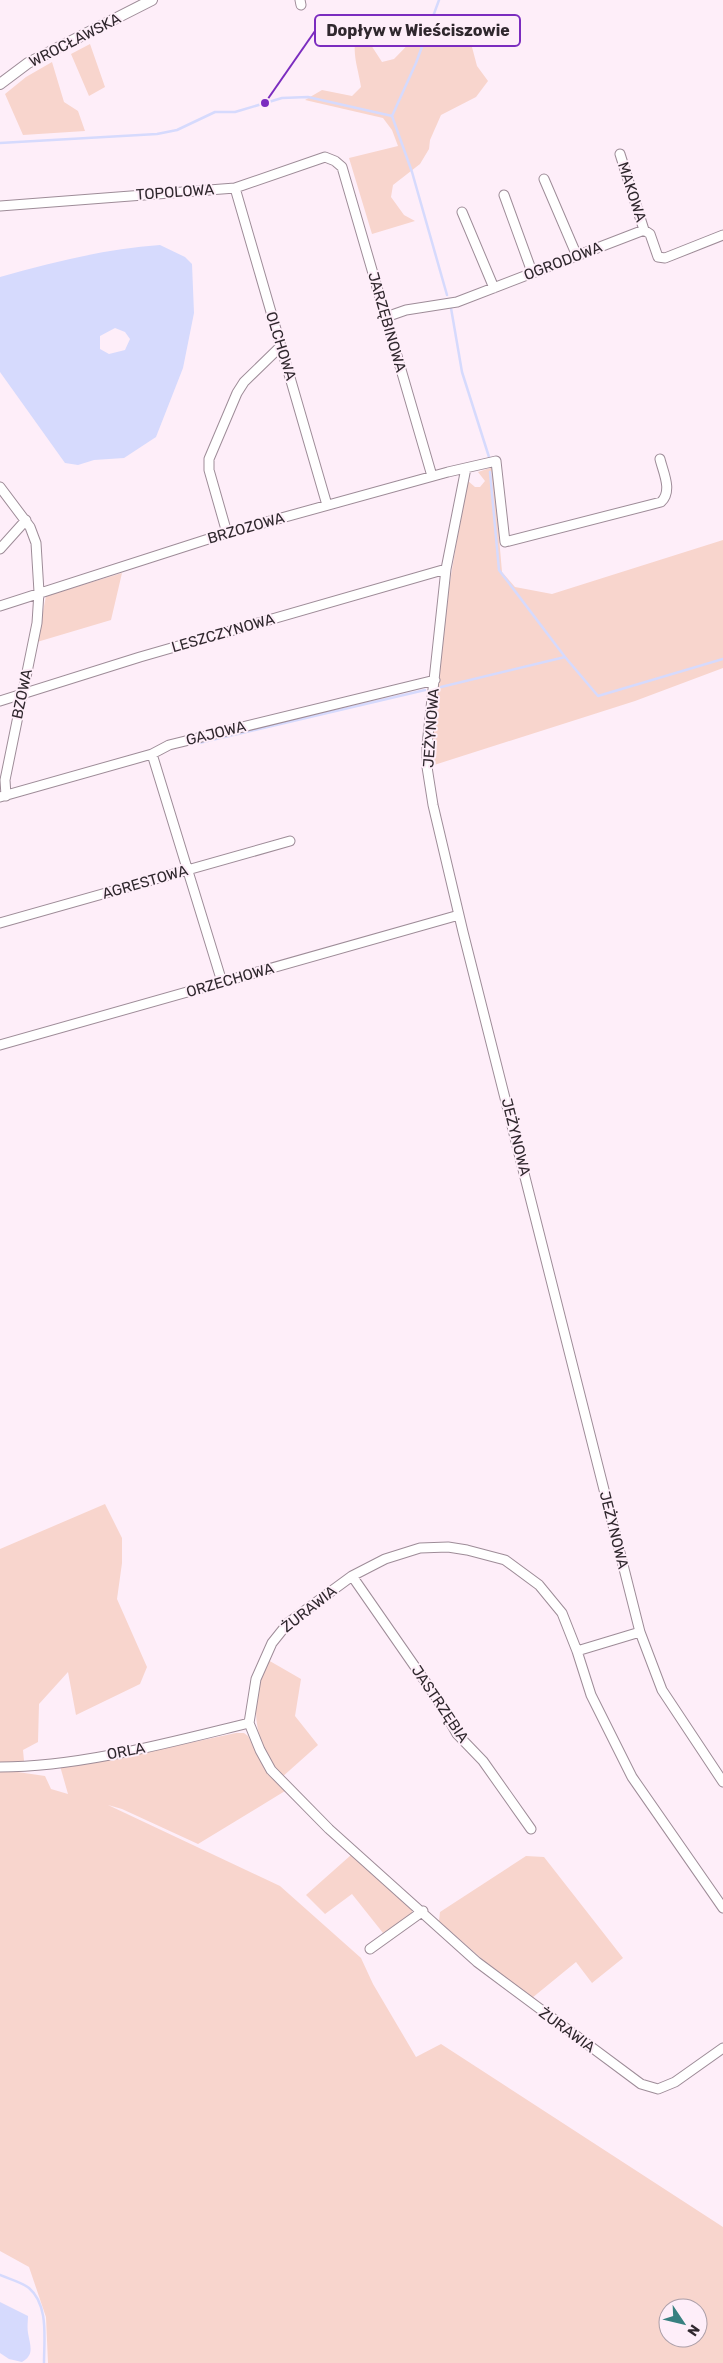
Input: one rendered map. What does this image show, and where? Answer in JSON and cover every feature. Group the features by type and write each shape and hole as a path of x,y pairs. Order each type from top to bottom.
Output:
{"street":[{"name":"WROCŁAWSKA","path":"0,84 36,59 152,0"},
{"name":"MAKOWA","path":"620,154 644,230"},
{"name":"TOPOLOWA","path":"0,206 235,188 326,157 336,161 342,167"},
{"name":"JARZĘBINOWA","path":"342,167 432,476"},
{"path":"544,179 577,256"},
{"name":"OLCHOWA","path":"235,188 327,505"},
{"path":"504,195 532,272"},
{"path":"462,212 494,288"},
{"path":"644,230 650,234 658,256 664,258 723,235"},
{"name":"OGRODOWA","path":"386,317 406,310 457,302 644,230"},
{"path":"227,533 208,470 209,459 237,393 244,382 280,347"},
{"name":"BRZOZOWA","path":"0,606 227,533 432,476 496,462 505,542 661,502 667,497 668,491 660,458"},
{"name":"JEŻYNOWA","path":"466,468 446,569 434,680 427,767 433,805 640,1632 655,1676 670,1706 723,1782"},
{"name":"BZOWA","path":"0,487 26,520 36,543 39,592 37,623 21,694 3,796"},
{"path":"0,549 26,520"},
{"name":"LESZCZYNOWA","path":"0,701 140,656 446,569"},
{"name":"GAJOWA","path":"3,796 152,754 169,745 434,680"},
{"path":"152,754 186,870 222,982"},
{"name":"AGRESTOWA","path":"0,923 290,841"},
{"name":"ORZECHOWA","path":"0,1045 459,915"},
{"name":"ŻURAWIA","path":"723,1908 632,1776 590,1695 577,1651 562,1613 552,1598 539,1585 505,1560 467,1550 420,1548 385,1559 352,1576 288,1623 272,1643 256,1679 249,1723 265,1761 282,1783 356,1854 503,1983 641,2084 658,2089 675,2082 723,2048"},
{"name":"JASTRZĘBIA","path":"352,1576 436,1698 458,1734 483,1761 531,1829"},
{"path":"577,1651 640,1632"},
{"name":"ORLA","path":"0,1768 95,1757 168,1743 249,1723"},
{"path":"370,1950 423,1911"}],"shaded area":[{"path":"446,21 468,32 477,66 488,81 476,97 441,115 430,140 429,149 420,164 393,185 391,197 404,215 415,221 372,234 349,158 398,146 392,130 383,118 305,100 322,90 352,96 361,87 355,50 355,43 360,28 382,62 394,59 427,25"},
{"path":"90,44 105,87 89,96 71,54"},
{"path":"52,62 64,102 78,111 85,131 23,135 5,94 26,77"},
{"path":"493,467 502,572 515,587 552,594 723,540 723,668 635,701 431,766 439,659 455,551 468,481 475,487 480,487 485,481 478,472"},
{"path":"122,573 111,620 37,642 46,596"},
{"path":"105,1504 122,1538 122,1563 117,1599 147,1667 140,1684 76,1715 68,1672 39,1704 38,1742 23,1750 24,1761 11,1771 45,1776 51,1789 68,1794 60,1766 137,1754 236,1733 244,1733 248,1736 267,1773 285,1791 198,1844 122,1809 108,1805 280,1886 361,1958 373,1984 416,2057 441,2044 723,2227 723,2363 48,2363 46,2317 29,2267 0,2251 0,1549"},
{"path":"268,1660 301,1679 295,1716 318,1745 281,1778 264,1749 256,1721 258,1692"},
{"path":"351,1855 412,1908 412,1914 383,1933 352,1894 325,1914 306,1895"},
{"path":"526,1856 544,1857 623,1958 592,1983 576,1962 532,1998 500,1975 439,1921 440,1912"}],"water":[{"path":"160,245 185,257 192,264 194,313 183,368 156,437 124,458 94,460 78,465 65,463 0,372 0,277 79,257","holes":["115,328 125,332 130,339 125,350 109,354 100,349 100,336"]},
{"path":"0,2302 28,2316 31,2349 29,2356 22,2362 9,2359 0,2353"}],"waterway":[{"path":"392,116 416,63 439,0"},
{"path":"0,143 157,134 177,130 215,112 235,112 282,98 308,97 392,116 412,172 447,295"},
{"path":"451,308 462,372 489,457"},
{"path":"490,472 499,570 565,657 598,696 723,659"},
{"path":"441,687 565,657"},
{"path":"199,743 425,690"},
{"path":"0,2275 29,2288 40,2304 45,2333 44,2363"}],"place":[{"name":"Dopływ w Wieściszowie","path":"265,103"}]}
